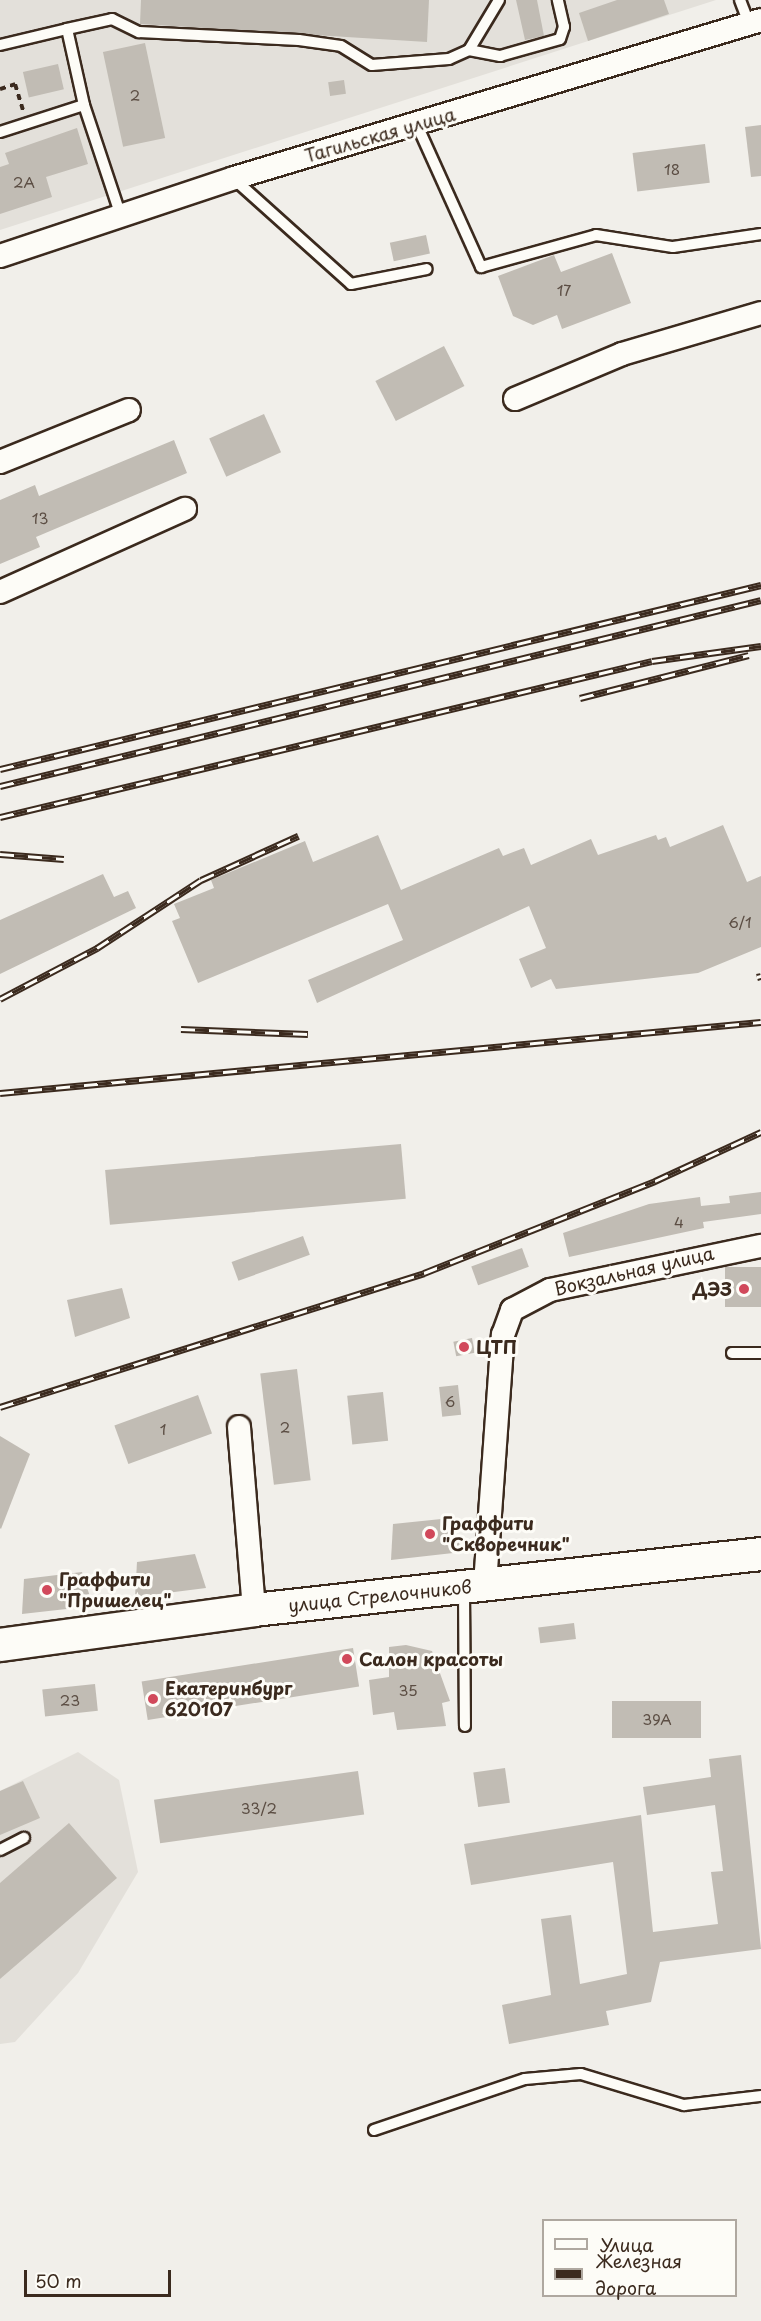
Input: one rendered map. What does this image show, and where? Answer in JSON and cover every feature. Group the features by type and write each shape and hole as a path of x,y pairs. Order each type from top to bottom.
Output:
{"main road":[{"name":"улица Стрелочников","path":"0,1645 254,1610 761,1554"}],"street":[{"name":"Тагильская улица","path":"0,256 234,178 417,125 755,21"},
{"path":"515,399 622,354 761,313"},
{"path":"0,462 129,410"},
{"path":"0,592 185,509"},
{"name":"Вокзальная улица","path":"475,1586 503,1335 512,1310 534,1295 692,1266 761,1246"},
{"path":"239,1428 254,1610"}],"lane":[{"path":"469,50 499,0"},
{"path":"0,45 112,19 139,32 299,40 341,46 372,65 449,58 469,50 500,56 560,39 564,27 558,0"},
{"path":"740,0 755,21"},
{"path":"67,29 84,105 121,216"},
{"path":"0,132 84,105"},
{"path":"417,125 481,267 596,235 673,247 761,234"},
{"path":"234,178 351,284 427,268"},
{"path":"732,1353 761,1353"},
{"path":"465,1726 475,1586"},
{"path":"0,1850 24,1838"},
{"path":"374,2130 525,2079 581,2074 684,2105 761,2096"}],"path":[{"path":"0,89 15,84 26,124"}],"shaded area":[{"path":"0,0 716,0 0,230"},
{"path":"78,1752 119,1780 138,1872 78,1973 15,2042 0,2044 0,1791"}],"building":[{"path":"141,0 429,0 427,42 140,24"},
{"path":"516,0 537,0 544,36 525,40"},
{"path":"617,0 664,0 669,14 588,41 579,13"},
{"path":"145,43 165,138 123,147 103,52"},
{"path":"58,64 64,89 29,97 23,72"},
{"path":"344,80 346,94 330,96 328,82"},
{"path":"761,125 761,176 751,177 745,127"},
{"path":"77,128 88,164 46,177 52,197 0,214 0,167 9,164 5,153"},
{"path":"705,144 710,183 637,192 633,153"},
{"path":"426,235 430,254 394,261 390,243"},
{"path":"612,253 631,303 562,329 557,315 533,325 513,316 498,276 554,255 561,272"},
{"path":"444,346 464,386 396,421 375,381"},
{"path":"264,414 281,452 226,477 209,438"},
{"path":"174,440 187,473 36,537 40,547 0,564 0,500 35,485 39,496"},
{"path":"723,825 747,882 761,876 761,947 698,973 556,989 551,979 531,988 519,959 546,948 529,906 317,1003 308,980 403,940 388,904 198,983 172,921 180,918 174,904 214,888 211,880 305,841 313,862 378,835 401,890 499,848 503,856 524,848 531,865 591,839 598,855 656,835 658,840 666,837 670,847"},
{"path":"103,874 114,897 128,891 136,908 0,974 0,920"},
{"path":"401,1144 406,1199 110,1225 105,1170"},
{"path":"761,1192 761,1214 703,1222 704,1228 569,1257 563,1233 649,1204 700,1197 701,1206 730,1203 729,1196"},
{"path":"303,1236 310,1255 238,1281 232,1262"},
{"path":"522,1248 529,1267 478,1285 471,1266"},
{"name":"ДЭЗ","path":"725,1267 761,1267 761,1307 725,1307"},
{"path":"122,1288 130,1318 75,1337 67,1300"},
{"name":"ЦТП","path":"472,1338 475,1353 456,1356 453,1342"},
{"path":"297,1369 311,1480 274,1485 260,1374"},
{"path":"458,1385 461,1415 442,1417 439,1387"},
{"path":"383,1392 388,1441 352,1444 347,1396"},
{"path":"198,1395 212,1434 128,1464 114,1425"},
{"path":"0,1436 30,1454 1,1529 0,1528"},
{"path":"451,1518 462,1552 391,1560 393,1524"},
{"path":"195,1554 206,1588 135,1597 137,1562"},
{"path":"82,1572 93,1606 22,1614 24,1579"},
{"path":"574,1623 576,1639 540,1643 538,1627"},
{"path":"406,1645 432,1651 450,1701 442,1703 446,1726 397,1730 394,1712 373,1715 369,1680 389,1677 389,1647"},
{"path":"353,1648 359,1687 148,1720 142,1681"},
{"path":"95,1684 98,1711 45,1716 42,1690"},
{"path":"612,1701 701,1701 701,1738 612,1738"},
{"path":"741,1755 761,1949 660,1962 651,2002 606,2011 609,2025 509,2044 502,2005 551,1995 541,1919 571,1915 580,1984 627,1974 613,1862 471,1885 464,1844 641,1815 653,1932 718,1924 711,1872 723,1871 715,1805 647,1815 643,1787 711,1777 709,1759"},
{"path":"505,1768 510,1803 478,1807 473,1772"},
{"path":"358,1771 364,1815 160,1843 154,1800"},
{"path":"23,1781 40,1818 0,1835 0,1791"},
{"path":"69,1823 117,1878 0,1979 0,1883"}],"railway":[{"path":"0,769 761,585"},
{"path":"0,786 761,600"},
{"path":"0,817 652,661 761,646"},
{"path":"580,698 749,655"},
{"path":"0,999 97,948 201,880 298,836"},
{"path":"0,854 64,859"},
{"path":"757,977 761,976"},
{"path":"0,1093 761,1022"},
{"path":"181,1029 308,1034"},
{"path":"0,1407 424,1273 655,1181 761,1132"}],"place":[{"name":"ДЭЗ","path":"744,1289"},
{"name":"ЦТП","path":"464,1347"},
{"name":"Граффити \"Скворечник\"","path":"430,1534"},
{"name":"Граффити \"Пришелец\"","path":"47,1590"},
{"name":"Салон красоты","path":"347,1659"},
{"name":"Екатеринбург 620107","path":"153,1699"}]}
